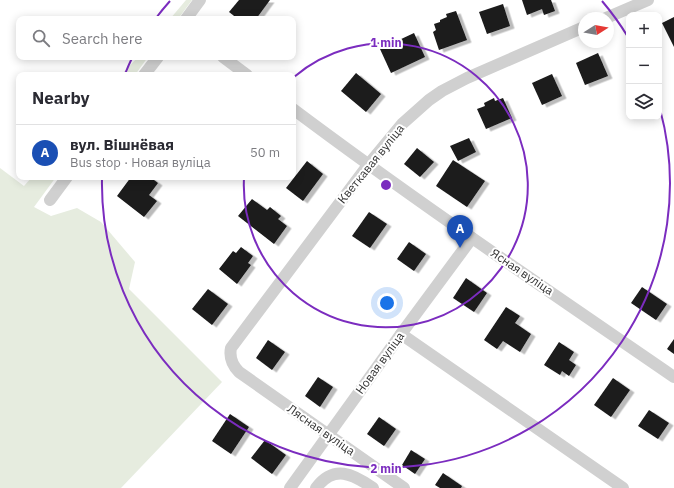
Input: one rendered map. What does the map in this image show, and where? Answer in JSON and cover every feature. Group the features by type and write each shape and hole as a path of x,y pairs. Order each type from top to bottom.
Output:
{"street":[{"path":"188,16 200,0"},
{"path":"614,15 648,0"},
{"name":"Кветкавая вуліца","path":"239,372 234,368 230,357 233,344 368,165 402,124 442,91 467,78 578,30"},
{"path":"146,72 156,60"},
{"path":"227,60 244,72"},
{"name":"Ясная вуліца","path":"296,111 368,165 674,377"},
{"path":"50,200 65,180"},
{"name":"Новая вуліца","path":"290,488 472,238"},
{"path":"401,334 623,488"},
{"name":"Лясная вуліца","path":"239,372 404,488"},
{"name":"Лясная вуліца","path":"318,486 324,480 336,474 348,474 373,488"}],"shaded area":[{"path":"186,0 192,0 180,16 173,16"},
{"path":"135,60 146,60 137,72 124,72"},
{"path":"0,168 24,186 29,180 54,180 34,207 51,216 77,208 101,222 135,262 129,289 222,382 121,488 0,488"}],"building":[{"path":"239,0 270,0 258,16 234,16 229,12"},
{"path":"522,0 551,0 555,11 544,15 542,9 527,15"},
{"path":"503,4 510,26 487,34 479,12"},
{"path":"456,11 467,40 439,50 433,32 436,30 434,24 447,17 446,14"},
{"path":"674,17 674,47 662,23"},
{"path":"414,33 425,57 391,73 380,49"},
{"path":"598,53 608,76 585,85 576,63"},
{"path":"356,73 381,94 366,112 341,91"},
{"path":"552,74 562,96 542,105 532,83"},
{"path":"494,98 495,101 503,98 512,118 486,129 477,109 485,106 484,103"},
{"path":"469,138 476,152 458,161 450,146"},
{"path":"417,148 434,162 420,177 404,164"},
{"path":"453,160 485,181 467,207 436,186"},
{"path":"307,161 323,174 303,201 286,188 292,180 296,180 296,175"},
{"path":"129,180 154,180 158,183 149,195 157,201 144,217 117,196"},
{"path":"252,199 267,210 270,207 281,216 278,219 287,226 274,244 238,216"},
{"path":"369,212 387,224 370,248 352,236"},
{"path":"409,242 426,254 414,271 397,259"},
{"path":"241,247 253,256 248,263 251,265 237,284 219,269 233,251 236,253"},
{"path":"466,278 487,293 474,312 453,298"},
{"path":"642,287 667,304 656,320 631,303"},
{"path":"208,289 228,304 212,325 192,309"},
{"path":"506,307 520,316 515,323 531,334 520,352 503,341 497,349 484,340"},
{"path":"674,339 674,354 667,349"},
{"path":"268,340 285,352 272,370 256,358"},
{"path":"559,342 574,352 569,360 576,365 569,376 562,371 560,375 544,365"},
{"path":"318,377 333,387 320,407 305,396"},
{"path":"613,378 630,390 611,417 594,405"},
{"path":"649,410 669,423 658,439 638,426"},
{"path":"230,414 249,427 231,454 212,441"},
{"path":"379,417 396,429 384,446 367,434"},
{"path":"265,440 286,455 272,474 251,458"},
{"path":"411,450 425,459 415,474 402,465"},
{"path":"443,473 462,486 461,488 440,488 435,485"}],"place":[{"name":"вул. Вішнёвая","path":"460,248"}]}
